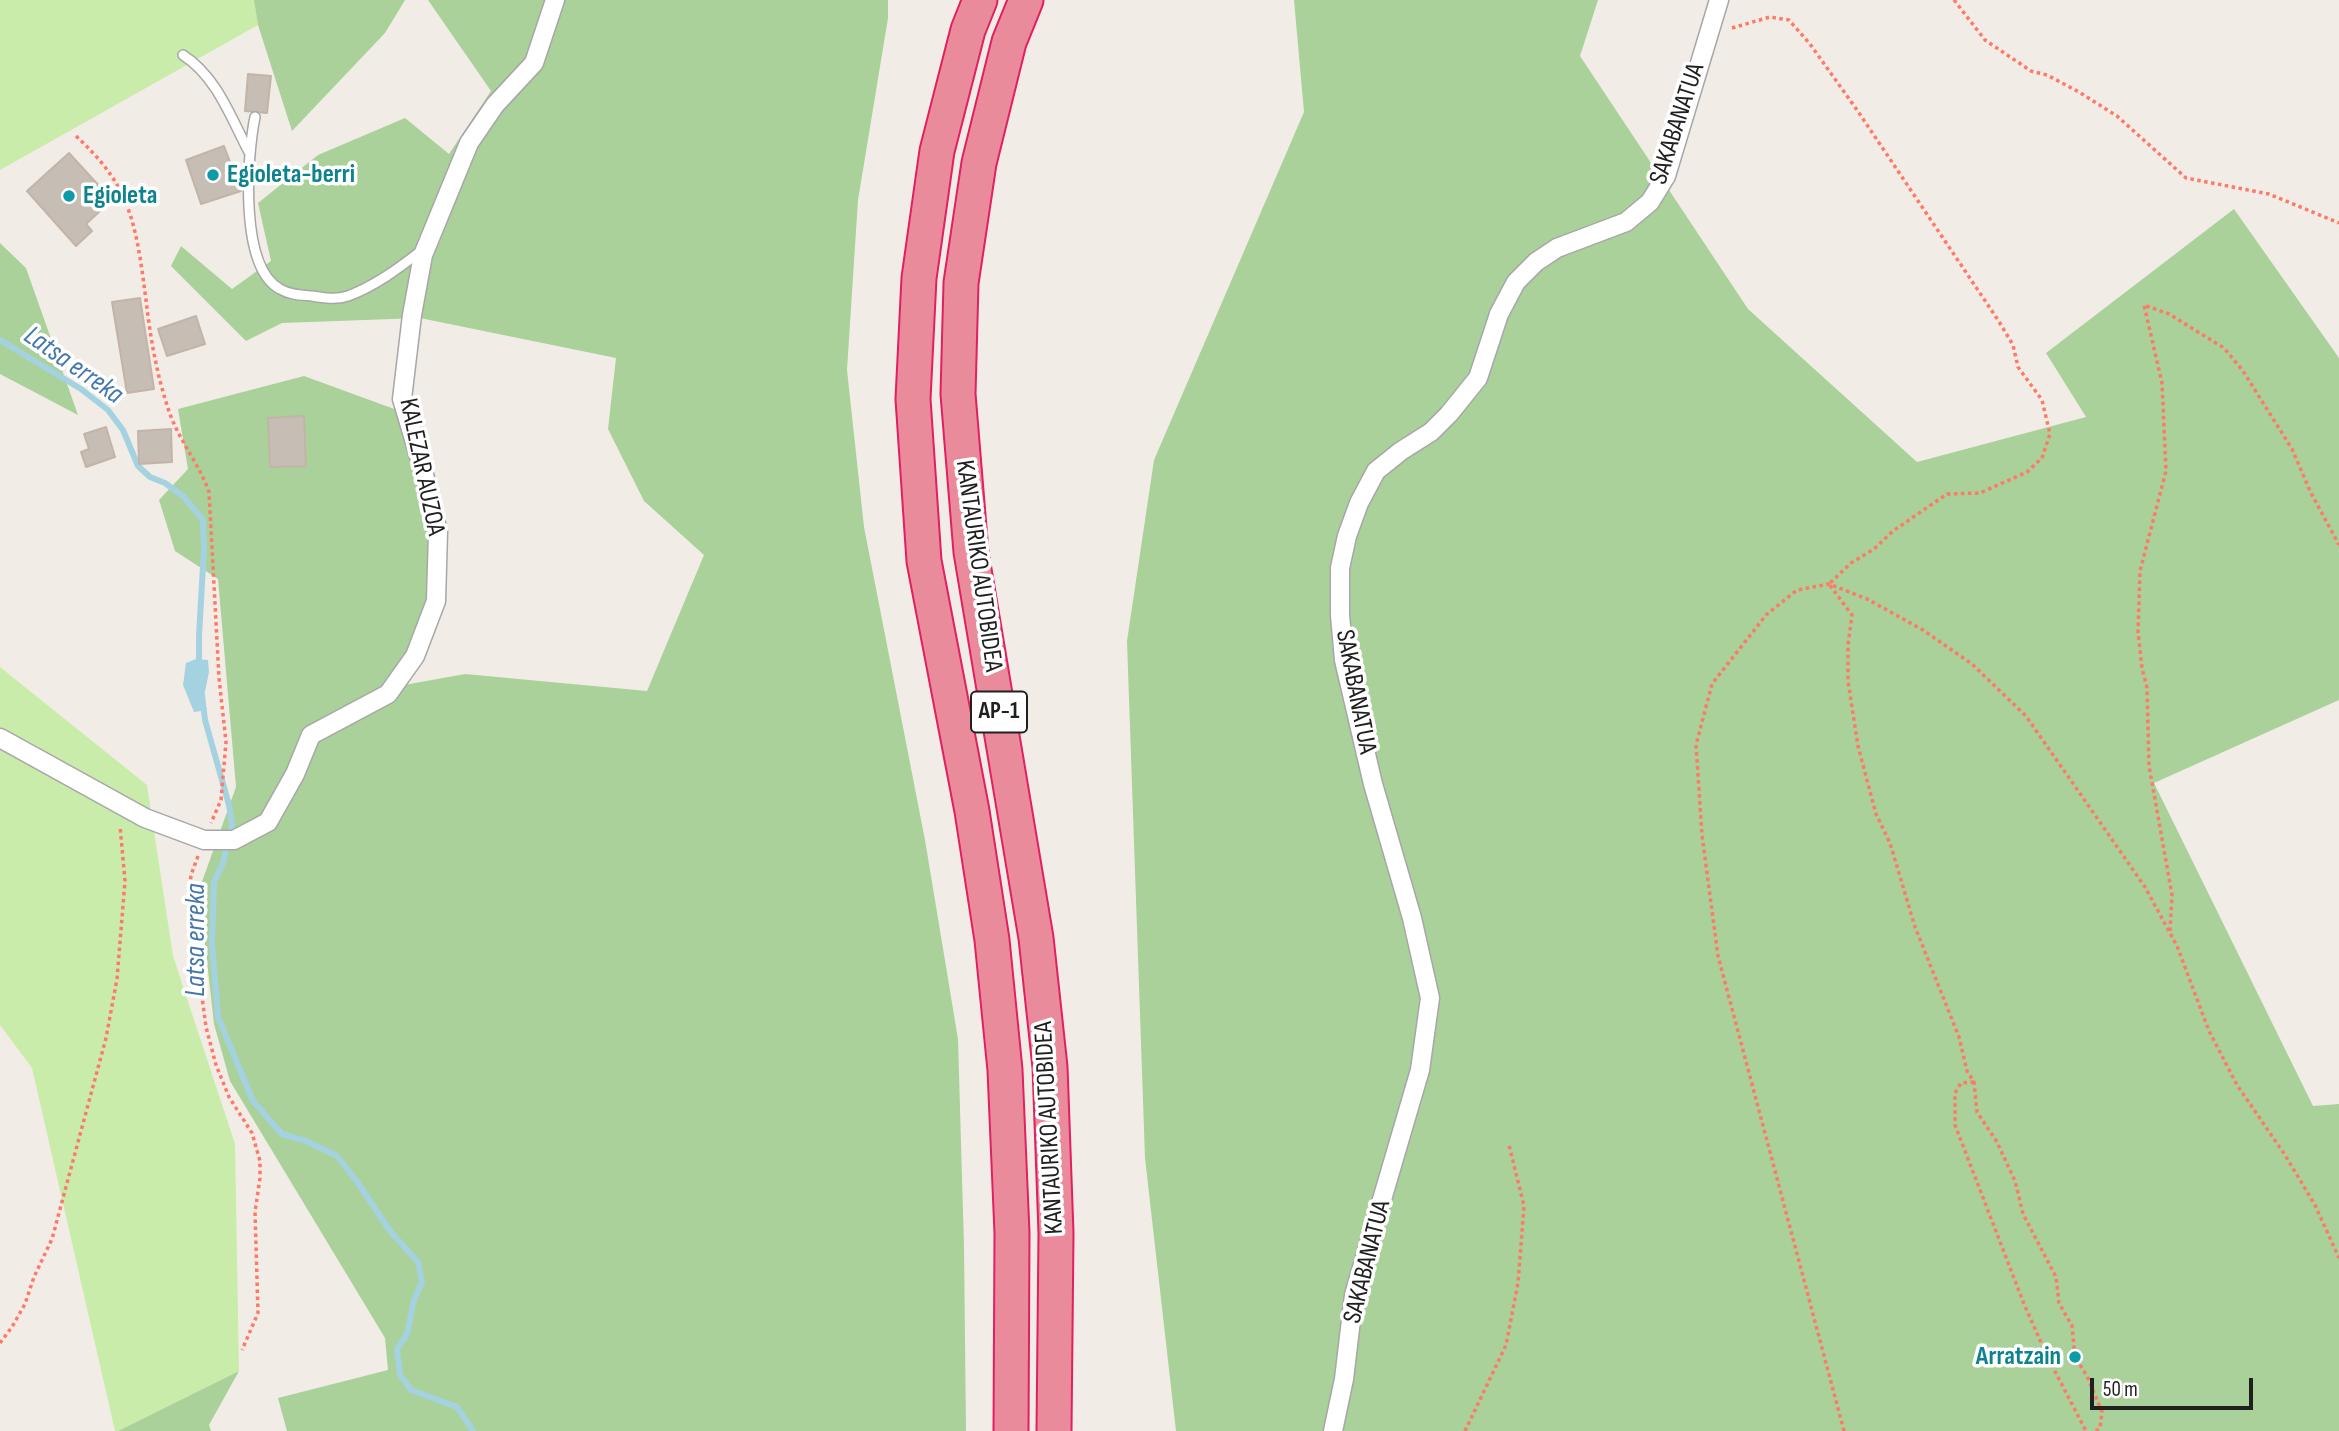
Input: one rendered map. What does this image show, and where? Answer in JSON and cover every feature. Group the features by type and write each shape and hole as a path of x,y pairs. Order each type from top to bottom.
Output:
{"highway":[{"name":"KANTAURIKO AUTOBIDEA","path":"979,0 968,30 937,151 919,278 913,398 924,561 972,811 992,940 1005,1070 1012,1233 1011,1431"},
{"name":"KANTAURIKO AUTOBIDEA","path":"1026,0 1009,41 979,163 961,284 958,394 971,552 1036,938 1050,1067 1056,1233 1054,1431"}],"street":[{"name":"KALEZAR AUZOA","path":"209,840 234,840 268,822 295,774 311,735 388,694 415,656 436,601 438,532 402,399 412,315 426,248 469,143 495,105 534,64 555,0"},
{"name":"SAKABANATUA","path":"1333,1431 1344,1379 1354,1295 1420,1070 1430,998 1408,905 1373,784 1344,660 1340,568 1347,536 1359,503 1376,471 1431,432 1478,378 1499,314 1516,282 1536,262 1557,248 1626,222 1650,202 1665,176 1719,0"},
{"path":"0,738 145,818 209,840"}],"lane":[{"path":"183,55 194,62 216,88 249,152"},
{"path":"255,117 249,152 249,217 256,249 266,276 279,289 294,294 332,299 347,296 383,277 426,248"}],"path":[{"path":"1954,0 1985,40 2031,71 2047,75 2080,92 2118,116 2186,178 2269,194 2339,223"},
{"path":"1706,37 1770,16 1789,20 1796,28 1857,110 1998,320 2013,345 2018,368 2042,400 2050,434 2042,458 2028,472 1980,493 1947,494 1893,531 1874,550 1851,563 1829,584"},
{"path":"76,136 107,170 120,191 132,220 154,350 167,407 177,434 203,474 209,492 219,678 226,742 221,800 209,840 191,875 189,889 206,1027 216,1065 229,1097 252,1133 260,1161 255,1212 258,1313 242,1350"},
{"path":"2170,933 2172,895 2149,766 2147,688 2141,668 2138,632 2140,571 2166,471 2162,383 2144,305 2169,314 2224,348 2243,371 2292,449 2310,491 2339,545"},
{"path":"1829,584 1852,615 1848,645 1848,681 1858,746 1872,802 1889,843 1907,906 1959,1037 1967,1070 1974,1082 1977,1112 1997,1142 2015,1181 2023,1214 2056,1277 2059,1304 2072,1326 2075,1357 2087,1376 2102,1412 2101,1428 2096,1431"},
{"path":"1844,1431 1718,956 1702,835 1696,745 1712,684 1766,615 1797,590 1829,584 1867,599 1923,630 1972,664 2026,716 2145,887 2170,933 2209,1031 2237,1085 2315,1205 2339,1258"},
{"path":"0,1343 25,1304 52,1239 113,1010 125,881 118,803"},
{"path":"1974,1082 1961,1083 1955,1093 1955,1125 2024,1304 2086,1431"},
{"path":"1465,1431 1506,1345 1518,1283 1524,1206 1509,1145"}],"green space":[{"path":"0,0 254,0 258,25 0,170"},
{"path":"254,0 405,0 385,33 292,131 258,25"},
{"path":"428,0 888,0 888,18 858,200 847,370 864,527 925,840 958,1039 966,1431 287,1431 278,1398 388,1370 385,1338 230,1081 214,1024 199,890 236,787 218,579 175,551 159,500 188,469 178,409 304,376 397,410 429,523 430,601 407,653 382,689 465,674 647,691 704,555 644,501 608,429 616,358 420,318 282,323 246,341 171,266 181,246 232,289 271,261 258,203 318,155 405,118 449,154 491,91"},
{"path":"1294,0 1598,0 1580,56 1748,309 1917,462 2086,417 2046,353 2234,209 2339,358 2339,700 2154,783 2313,1106 2339,1104 2339,1431 1176,1431 1145,1158 1127,641 1154,460 1304,112"},
{"path":"0,243 26,268 78,415 0,374"},
{"path":"0,667 147,785 173,956 235,1144 239,1371 118,1431 115,1431 32,1068 0,1025"},
{"path":"239,1371 209,1425 211,1431 118,1431"}],"water":[{"path":"196,659 208,660 209,672 201,711 194,712 183,685 186,663"}],"building":[{"path":"248,74 271,76 267,113 245,111"},
{"name":"Egioleta-berri","path":"224,146 241,191 201,204 186,160"},
{"name":"Egioleta","path":"69,153 112,200 86,224 92,231 76,246 27,191"},
{"path":"140,298 154,389 127,393 112,302"},
{"path":"196,316 205,344 167,356 158,329"},
{"path":"304,416 306,466 270,467 268,418"},
{"path":"106,427 115,457 86,467 81,452 89,449 84,434"},
{"path":"171,429 172,462 139,464 138,431"}],"waterway":[{"name":"Latsa erreka","path":"0,340 81,389 108,410 123,430 138,466 150,477 165,483 184,497 203,520 199,667"},
{"name":"Latsa erreka","path":"202,695 205,720 232,825 223,863 214,882 212,944 218,1017 253,1101 282,1134 306,1141 337,1156 390,1231 418,1262 422,1282 414,1300 407,1334 397,1349 400,1375 411,1390 457,1407 473,1431"}],"place":[{"name":"Egioleta-berri","path":"213,175"},
{"name":"Egioleta","path":"69,196"},
{"name":"Arratzain","path":"2075,1357"}]}
